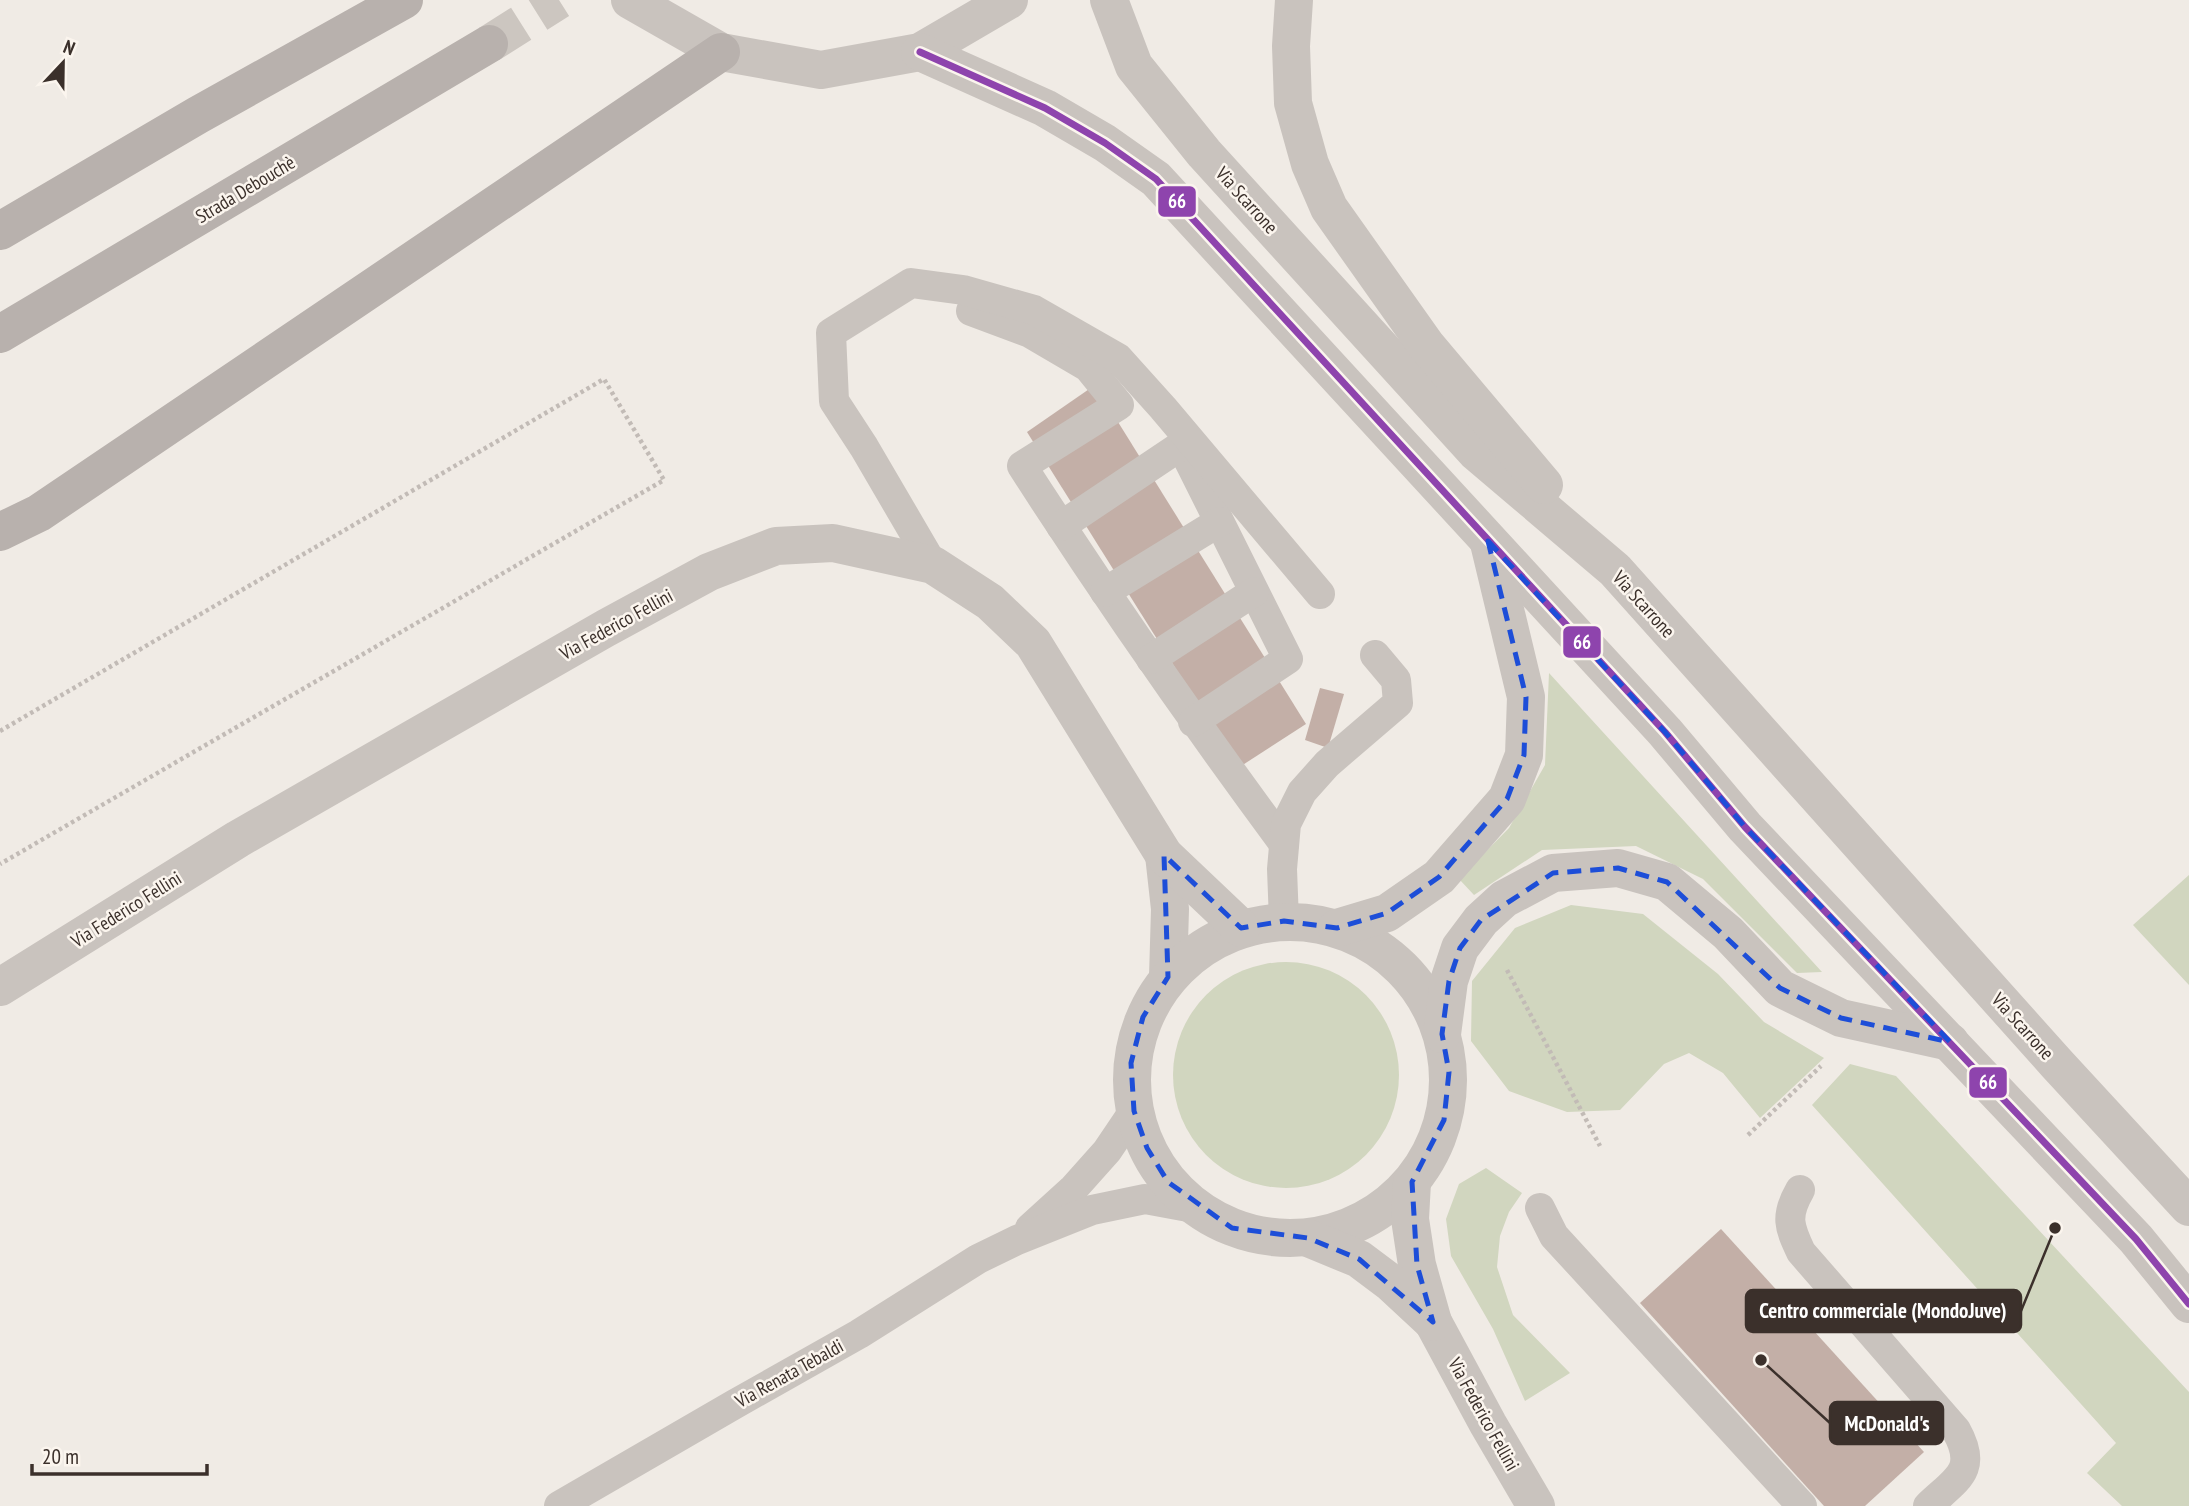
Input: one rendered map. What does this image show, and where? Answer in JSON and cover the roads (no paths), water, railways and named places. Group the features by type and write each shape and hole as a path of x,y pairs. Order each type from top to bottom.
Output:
{"main road":[{"path":"0,231 198,115 404,0"},
{"name":"Strada Debouchè","path":"0,334 489,44"},
{"path":"0,532 39,513 721,52"}],"street":[{"path":"630,0 721,52 821,70 920,52 1009,0"},
{"name":"Via Scarrone","path":"1110,0 1134,66 1204,153 1476,452 1615,570 2057,1064 2189,1207"},
{"path":"1294,0 1291,46 1293,103 1310,164 1329,208 1426,345 1615,570"},
{"path":"920,52 1045,108 1105,143 1156,179 1665,732 1745,827 2136,1239 2189,1304"},
{"path":"1337,928 1387,913 1439,877 1507,799 1524,755 1526,697 1488,541"},
{"name":"Via Federico Fellini","path":"0,987 238,839 709,572 776,546 833,543 933,565 990,602 1033,643 1164,855 1241,928"},
{"name":"Via Federico Fellini","path":"1164,855 1170,909 1168,977"},
{"path":"1442,1034 1449,981 1456,959 1460,948 1481,920 1504,900 1553,873 1618,868 1667,882 1728,933 1780,988 1841,1018 1950,1042"},
{"path":"1284,921 1337,928 1373,944 1403,968 1427,998 1442,1034 1449,1072 1444,1120 1424,1164 1412,1182 1382,1209 1347,1228 1308,1238 1270,1237 1232,1228 1199,1209 1168,1182 1147,1148 1133,1111 1131,1063 1143,1017 1168,977 1189,957 1241,928 1284,921"},
{"name":"Via Federico Fellini","path":"1412,1182 1410,1219 1415,1254 1433,1322 1536,1506"},
{"name":"Via Federico Fellini","path":"1308,1238 1359,1259 1391,1283 1433,1322"}],"lane":[{"path":"933,565 834,401 831,333 911,283 963,290 1034,310 1118,358 1320,594"},
{"path":"864,312 911,302 960,306 1030,333 1088,368 1119,405 1022,466 1193,722 1284,844"},
{"path":"1163,408 1288,659 1193,722"},
{"path":"1061,526 1182,445"},
{"path":"1105,592 1219,522"},
{"path":"1151,659 1254,592"},
{"path":"1284,921 1282,869 1286,824 1303,792 1327,764 1398,704 1396,680 1375,655"},
{"name":"Via Renata Tebaldi","path":"1017,1240 1074,1188 1107,1151 1133,1111"},
{"path":"1800,1190 1789,1218 1791,1231 1801,1252 1956,1430 1965,1447 1967,1459 1961,1475 1928,1506"},
{"name":"Via Renata Tebaldi","path":"559,1506 859,1334 978,1259 1017,1240 1092,1210 1145,1199 1199,1209"},
{"path":"1540,1208 1554,1236 1802,1506"}],"tunnel":[{"path":"489,44 559,0"}],"place":[{"name":"Centro commerciale (MondoJuve)","path":"2055,1228"},
{"name":"McDonald's","path":"1761,1360"}]}
